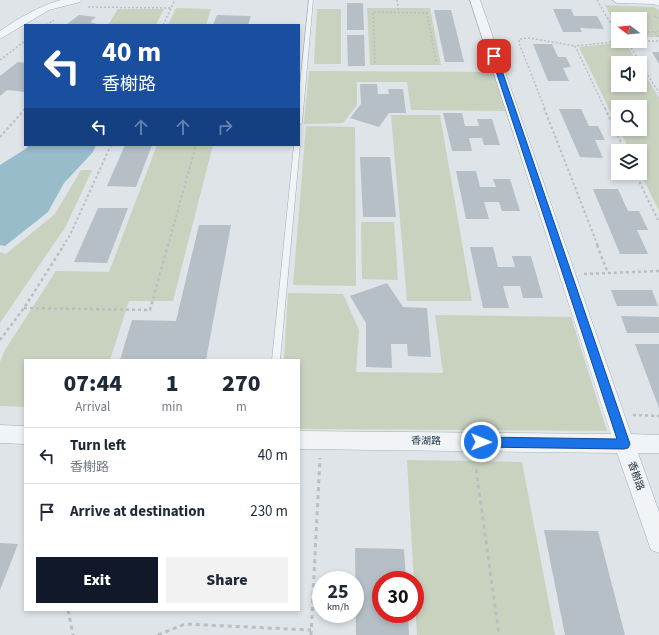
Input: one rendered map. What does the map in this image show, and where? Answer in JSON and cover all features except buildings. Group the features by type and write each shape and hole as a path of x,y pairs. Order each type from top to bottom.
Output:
{"street":[{"path":"0,36 37,12 58,3 77,0"},
{"name":"香榭路","path":"475,0 614,415 659,542"},
{"path":"617,0 655,1 659,3"},
{"path":"0,434 24,435"},
{"name":"香湖路","path":"300,440 659,444"}],"lane":[{"path":"300,112 310,0"},
{"path":"276,359 297,146"}],"path":[{"path":"164,24 175,0"},
{"path":"397,0 399,13"},
{"path":"597,0 610,22"},
{"path":"86,7 172,8"},
{"path":"375,63 373,12 427,13 436,62"},
{"path":"48,24 58,17"},
{"path":"647,31 659,31"},
{"path":"655,32 659,37"},
{"path":"608,274 519,39 530,38 575,46 611,42"},
{"path":"647,41 659,41"},
{"path":"0,60 24,42"},
{"path":"575,46 622,144"},
{"path":"631,48 659,93"},
{"path":"0,137 24,110"},
{"path":"0,340 24,308 70,235 111,146"},
{"path":"24,308 150,310 196,146"},
{"path":"639,180 659,222"},
{"path":"568,274 608,274 659,271"},
{"path":"614,415 659,416"},
{"path":"311,635 321,440"},
{"path":"476,469 499,635"},
{"path":"68,611 73,635"},
{"path":"158,635 185,624 312,630"}],"green space":[{"path":"605,5 654,7 659,10 659,37 647,37 647,12 611,12 611,16"},
{"path":"176,8 211,9 206,24 168,24"},
{"path":"367,8 430,8 441,65 370,65"},
{"path":"118,9 164,9 156,24 109,24"},
{"path":"317,9 341,9 341,64 314,64"},
{"path":"611,44 611,48 629,48 634,56 611,56 611,92 647,92 647,78 659,98 659,211 644,180 647,180 647,144 626,144 622,136 647,136 647,100 611,100 611,113 579,47"},
{"path":"309,71 493,72 505,111 411,110 407,82 357,82 357,105 343,123 304,124"},
{"path":"391,115 440,115 472,301 407,301"},
{"path":"306,126 355,127 356,286 293,285"},
{"path":"157,146 213,146 173,301 129,301 110,359 24,359 24,407 0,406 0,362 5,350 56,271 109,272"},
{"path":"81,170 92,170 66,226 0,323 0,252 6,254 55,214"},
{"path":"361,222 394,222 398,280 362,279"},
{"path":"288,293 343,294 359,330 356,372 443,373 435,315 571,317 607,431 300,429 300,359 284,359"},
{"path":"407,460 522,462 555,635 417,635 416,623 424,623 424,571 413,571"}],"water":[{"path":"28,146 96,146 93,152 64,183 48,212 5,246 0,245 0,165 27,148"}],"route":[{"path":"481,442 624,444 494,56"}]}
